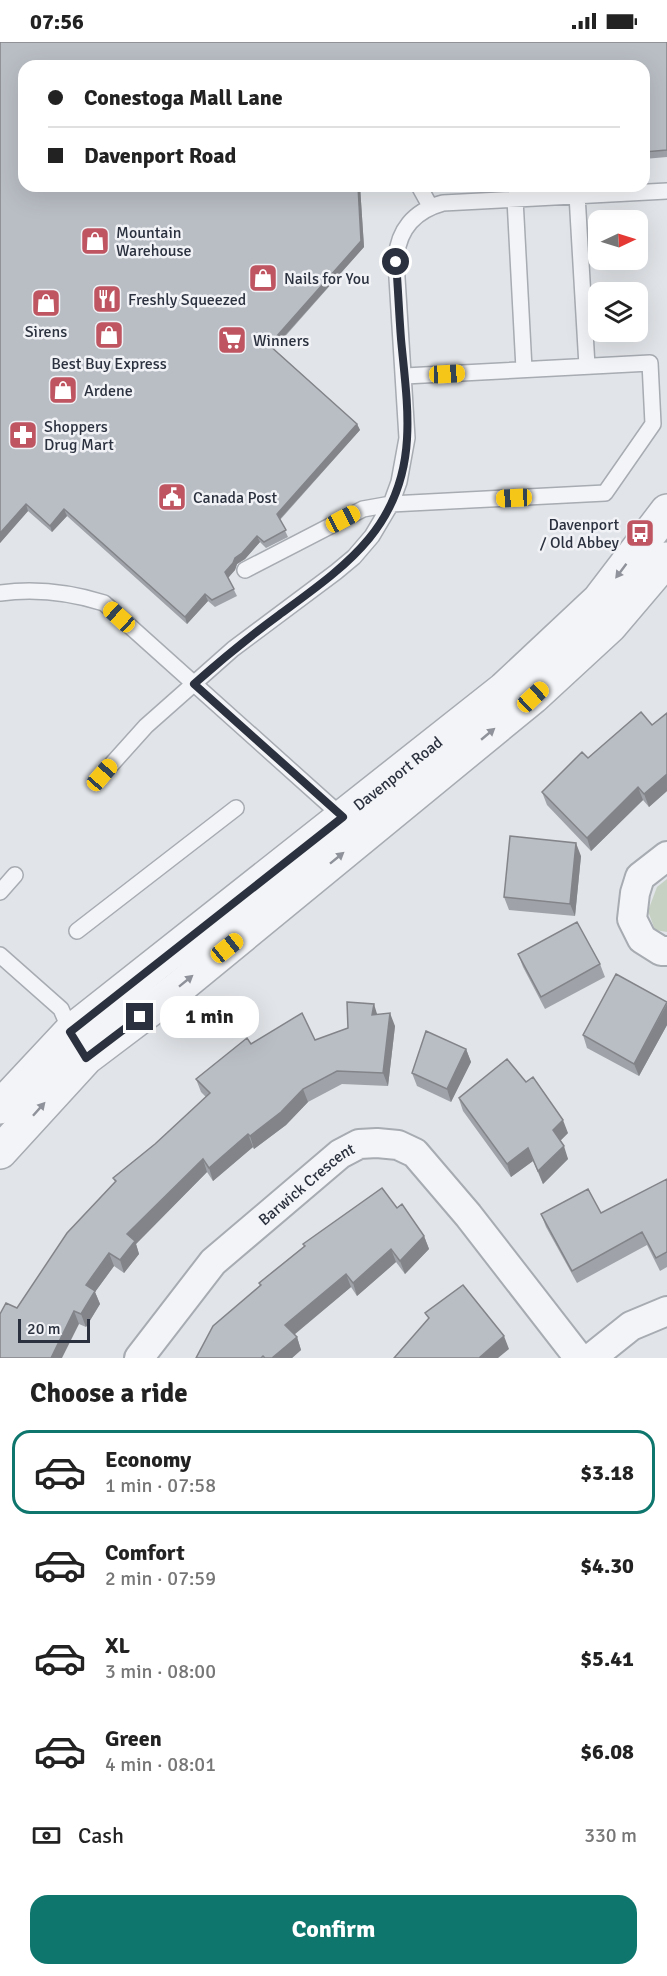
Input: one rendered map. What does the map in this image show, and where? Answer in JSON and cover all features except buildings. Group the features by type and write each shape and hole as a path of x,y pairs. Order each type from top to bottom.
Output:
{"street":[{"name":"Davenport Road","path":"354,827 599,600 667,511"},
{"name":"Davenport Road","path":"0,1107 354,827 533,697 610,626 667,559"},
{"path":"667,856 640,877 635,892 632,919 642,939 661,951 667,951"},
{"name":"Davenport Road","path":"0,1152 78,1045"},
{"name":"Barwick Crescent","path":"139,1358 213,1262 340,1154 359,1144 377,1143 398,1145 415,1153 468,1215 579,1358"},
{"path":"591,1358 631,1326 667,1311"}],"lane":[{"path":"650,192 667,191"},
{"path":"422,192 430,206"},
{"path":"102,775 146,726 233,649 354,557 372,536 391,504 399,482 407,438 396,249 401,234 409,222 419,212 443,203 644,192"},
{"path":"577,195 587,366"},
{"path":"515,199 525,369"},
{"path":"245,570 363,509 391,504 605,493 653,424 650,363 405,376"},
{"path":"0,593 24,590 51,591 78,595 104,603 354,827"},
{"path":"78,931 236,808"},
{"path":"0,892 15,875"},
{"path":"0,954 61,1009 78,1045"}],"green space":[{"path":"667,879 667,932 655,930 648,911 657,887"}],"place":[{"name":"Mountain Warehouse","path":"95,241"},
{"name":"Nails for You","path":"263,278"},
{"name":"Freshly Squeezed","path":"107,299"},
{"name":"Sirens","path":"46,303"},
{"name":"Best Buy Express","path":"109,335"},
{"name":"Winners","path":"232,340"},
{"name":"Ardene","path":"63,390"},
{"name":"Shoppers Drug Mart","path":"23,435"},
{"name":"Canada Post","path":"172,497"},
{"name":"Davenport / Old Abbey","path":"640,533"}],"route":[{"path":"140,1017 86,1058 70,1032 343,817 194,684 233,649 354,557 372,536 391,504 405,458 407,438 405,376 396,262"}]}
